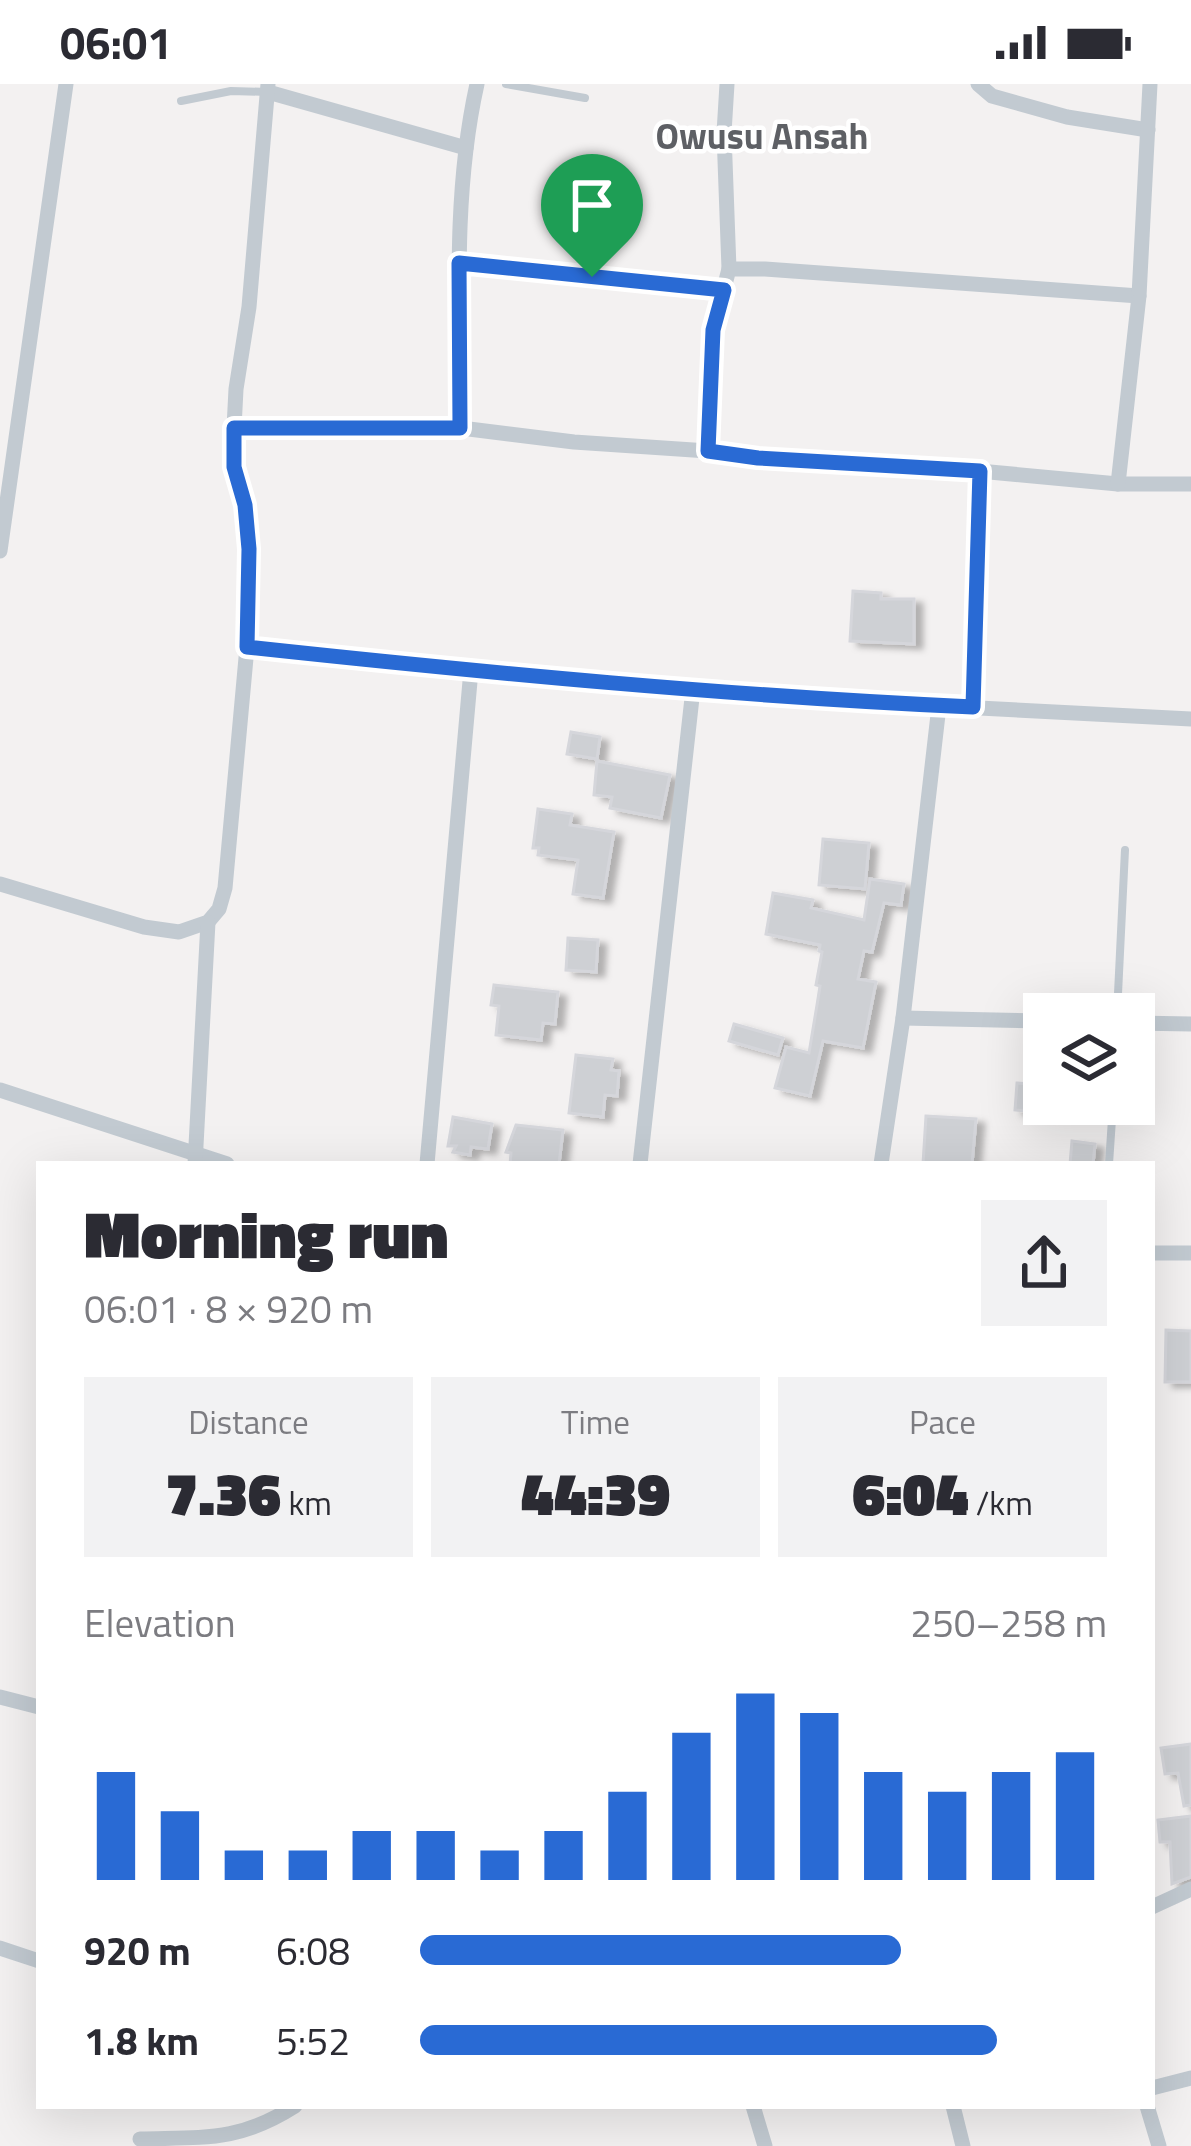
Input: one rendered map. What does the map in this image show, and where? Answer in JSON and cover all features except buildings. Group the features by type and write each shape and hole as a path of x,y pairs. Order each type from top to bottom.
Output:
{"street":[{"path":"0,551 66,84"},
{"path":"460,428 459,263 466,148 477,84"},
{"path":"708,451 713,330 729,269 727,84"},
{"path":"978,84 992,96 1067,117 1148,130"},
{"path":"1118,484 1139,296 1150,84"},
{"path":"0,884 144,928 178,932 208,922 219,909 225,887 247,647 249,549 245,505 234,467 236,388 249,307 268,88 466,148"},
{"path":"459,263 724,290"},
{"path":"729,269 1139,296"},
{"path":"234,428 460,428 758,458 1118,484 1191,484"},
{"path":"973,707 980,471"},
{"path":"247,647 824,700 1191,718"},
{"path":"427,1161 471,670"},
{"path":"640,1161 693,688"},
{"path":"881,1161 939,706"},
{"path":"0,1090 196,1160 208,922"},
{"path":"903,1018 1023,1021"},
{"path":"1155,1023 1191,1024"},
{"path":"1155,1253 1191,1253"},
{"path":"0,1697 36,1705"},
{"path":"1155,1906 1191,1889"},
{"path":"0,1948 36,1960"},
{"path":"1155,2087 1191,2078"},
{"path":"140,2139 228,2136 290,2109"},
{"path":"754,2109 765,2146"},
{"path":"954,2109 963,2146"},
{"path":"1148,2109 1159,2146"}],"lane":[{"path":"506,84 585,98"},
{"path":"181,101 268,88"},
{"path":"1119,993 1125,850"},
{"path":"1109,1161 1112,1125"}],"district":[{"name":"Owusu Ansah","path":"762,136"}],"route":[{"path":"459,263 592,277 724,290 713,330 708,451 980,471 973,707 824,700 247,647 249,549 245,505 234,467 234,428 460,428 459,263"}]}
